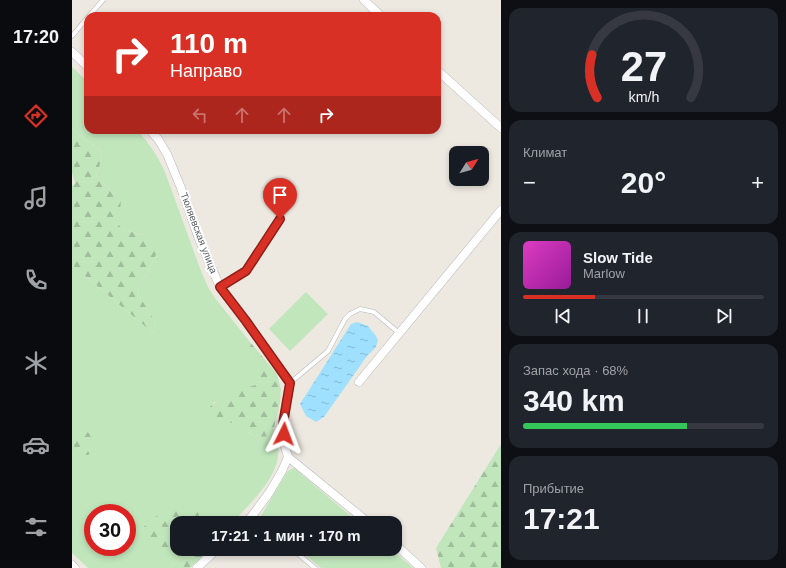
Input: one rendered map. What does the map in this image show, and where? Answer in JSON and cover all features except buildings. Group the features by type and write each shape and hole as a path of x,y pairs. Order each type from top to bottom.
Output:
{"street":[{"path":"364,0 377,12"},
{"path":"72,52 84,63"},
{"path":"441,74 501,128"},
{"name":"Тюляевская улица","path":"154,134 167,154 199,239 220,287 290,383"},
{"path":"359,382 501,210"},
{"path":"290,383 283,424 284,443 288,457 360,516"},
{"path":"252,516 269,493 282,471 288,457"},
{"path":"402,550 421,568"},
{"path":"198,568 211,556"},
{"path":"72,565 75,568"}],"lane":[{"path":"92,12 103,0"},
{"path":"72,36 84,22"},
{"path":"220,287 246,271 280,219"},
{"path":"290,383 328,351 344,319 360,309 374,312 399,333"},
{"path":"300,556 315,568"}],"green space":[{"path":"72,67 84,78 84,134 141,134 146,140 165,172 208,287 250,342 250,353 258,369 258,384 213,403 220,421 237,423 252,435 274,436 278,441 278,457 270,478 256,498 239,516 185,516 167,508 139,531 170,548 170,556 182,556 170,568 88,568 72,553 72,454 74,456 79,429 72,429 72,265 152,332 156,329 154,321 137,292 158,251 145,235 123,230 117,224 120,212 120,199 96,176 102,158 99,149 72,129"},
{"path":"72,129 99,149 102,158 96,176 121,199 118,224 123,230 145,235 156,244 158,251 137,292 154,320 156,329 152,332 72,265 72,186 75,183 72,173"},
{"path":"306,292 328,314 290,351 269,329"},
{"path":"250,342 277,374 281,389 280,403 272,436 256,437 239,424 220,421 211,416 208,409 224,397 258,384 258,369 250,353"},
{"path":"72,429 79,429 89,433 94,444 93,450 88,455 74,456 72,454"},
{"path":"501,444 501,568 441,568 436,548"},
{"path":"294,468 351,516 261,516 287,472"},
{"path":"177,505 197,511 199,515 170,516 170,550 162,556 148,545 139,531 167,507"},
{"path":"182,556 203,556 190,568 170,568"},
{"path":"306,556 399,556 413,568 321,568"}],"water":[{"path":"357,322 368,326 376,336 378,340 376,347 367,356 324,417 316,422 306,416 300,404 351,324"}],"route":[{"path":"280,219 246,271 220,287 290,383 283,424 284,434"}]}
